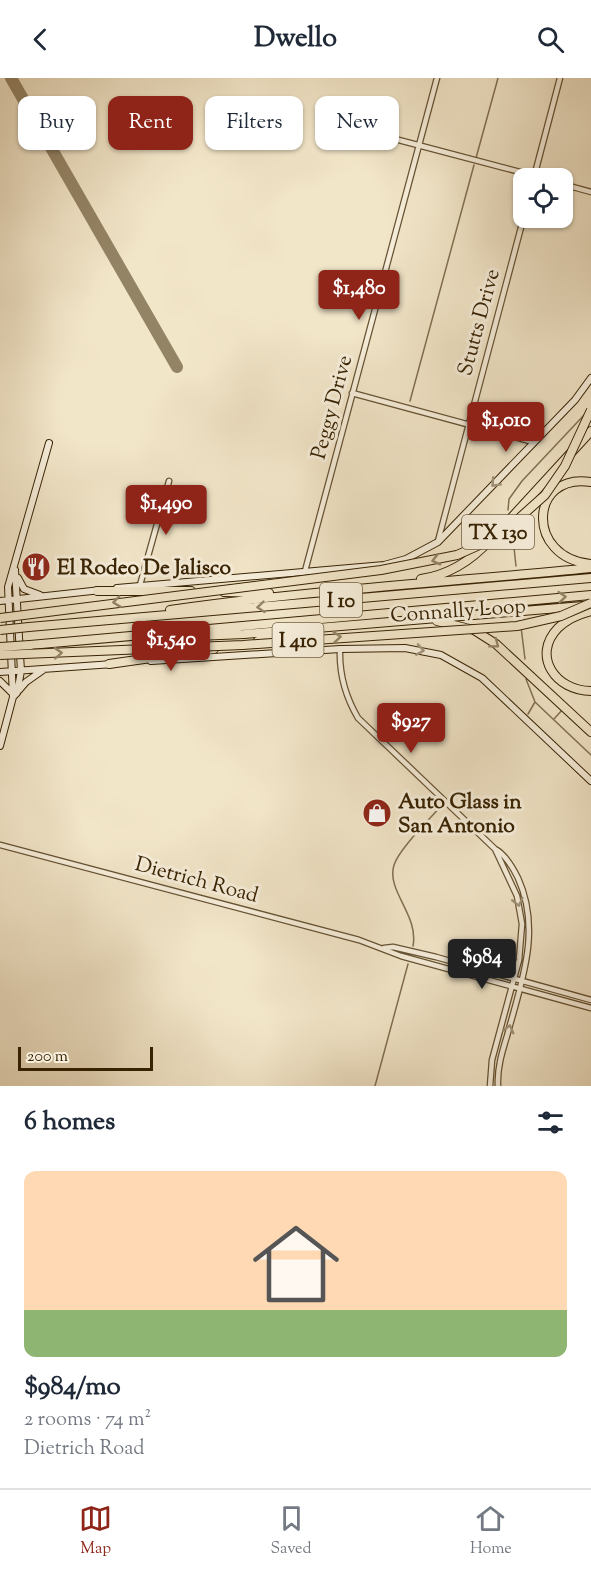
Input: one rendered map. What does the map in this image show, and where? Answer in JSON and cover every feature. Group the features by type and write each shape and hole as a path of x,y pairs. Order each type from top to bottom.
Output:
{"highway":[{"path":"0,618 381,570 457,555 484,543 516,521 545,495 565,466 591,410"},
{"name":"TX 130","path":"91,621 306,592 376,587 433,578 463,564 484,547 591,431"},
{"path":"591,482 569,483 556,490 548,499 542,521 544,532 557,550 568,558 591,566"},
{"path":"376,587 591,566"},
{"name":"I 10","path":"0,630 591,578"},
{"path":"97,591 306,592"},
{"name":"I 10","path":"0,647 591,595"},
{"path":"85,640 244,634 591,604"},
{"name":"Connally Loop","path":"0,656 243,645 517,626 561,616 591,604"},
{"path":"591,611 567,620 558,628 552,636 547,653 550,667 559,682 575,689 591,691"},
{"path":"420,620 436,620 474,630 496,644 591,732"},
{"path":"109,664 295,635 324,628"}],"main road":[{"path":"0,601 140,585 384,565 406,559 438,542 575,400 591,378"},
{"path":"0,594 9,586 16,572 49,443"},
{"path":"16,572 24,589 43,596"},
{"path":"0,746 21,671 16,572"},
{"path":"9,586 14,694"},
{"path":"0,672 340,649 422,650 441,655 482,678 591,781"},
{"path":"14,694 44,669"},
{"path":"0,681 14,694"}],"street":[{"name":"Peggy Drive","path":"305,571 437,78"},
{"path":"536,168 560,78"},
{"path":"399,140 513,171"},
{"path":"573,187 591,192"},
{"name":"Stutts Drive","path":"438,542 521,228"},
{"path":"352,393 533,442"},
{"path":"140,585 169,481"},
{"path":"340,649 342,679 350,705 358,718 500,852 514,870 530,917 529,943 500,1065 498,1086"},
{"name":"Dietrich Road","path":"0,844 384,948 402,956 591,1008"},
{"path":"490,1086 492,1060 519,960 522,938 520,908 513,884 495,849"},
{"name":"Dietrich Road","path":"384,948 393,947 436,957 591,1000"}],"waterway":[{"path":"476,158 498,78"},
{"path":"410,401 474,165"},
{"path":"508,510 509,499 522,481 585,414"},
{"path":"512,529 516,566"},
{"path":"521,627 525,659"},
{"path":"526,679 535,702 591,755"},
{"path":"528,714 535,702"},
{"path":"554,719 563,709"},
{"path":"413,946 414,935 408,914 394,884 394,865 408,843 441,806"},
{"path":"375,1086 408,964"}],"taxiway":[{"path":"11,78 177,367"}],"place":[{"name":"El Rodeo De Jalisco","path":"36,567"},
{"name":"Auto Glass in San Antonio","path":"377,813"}]}
